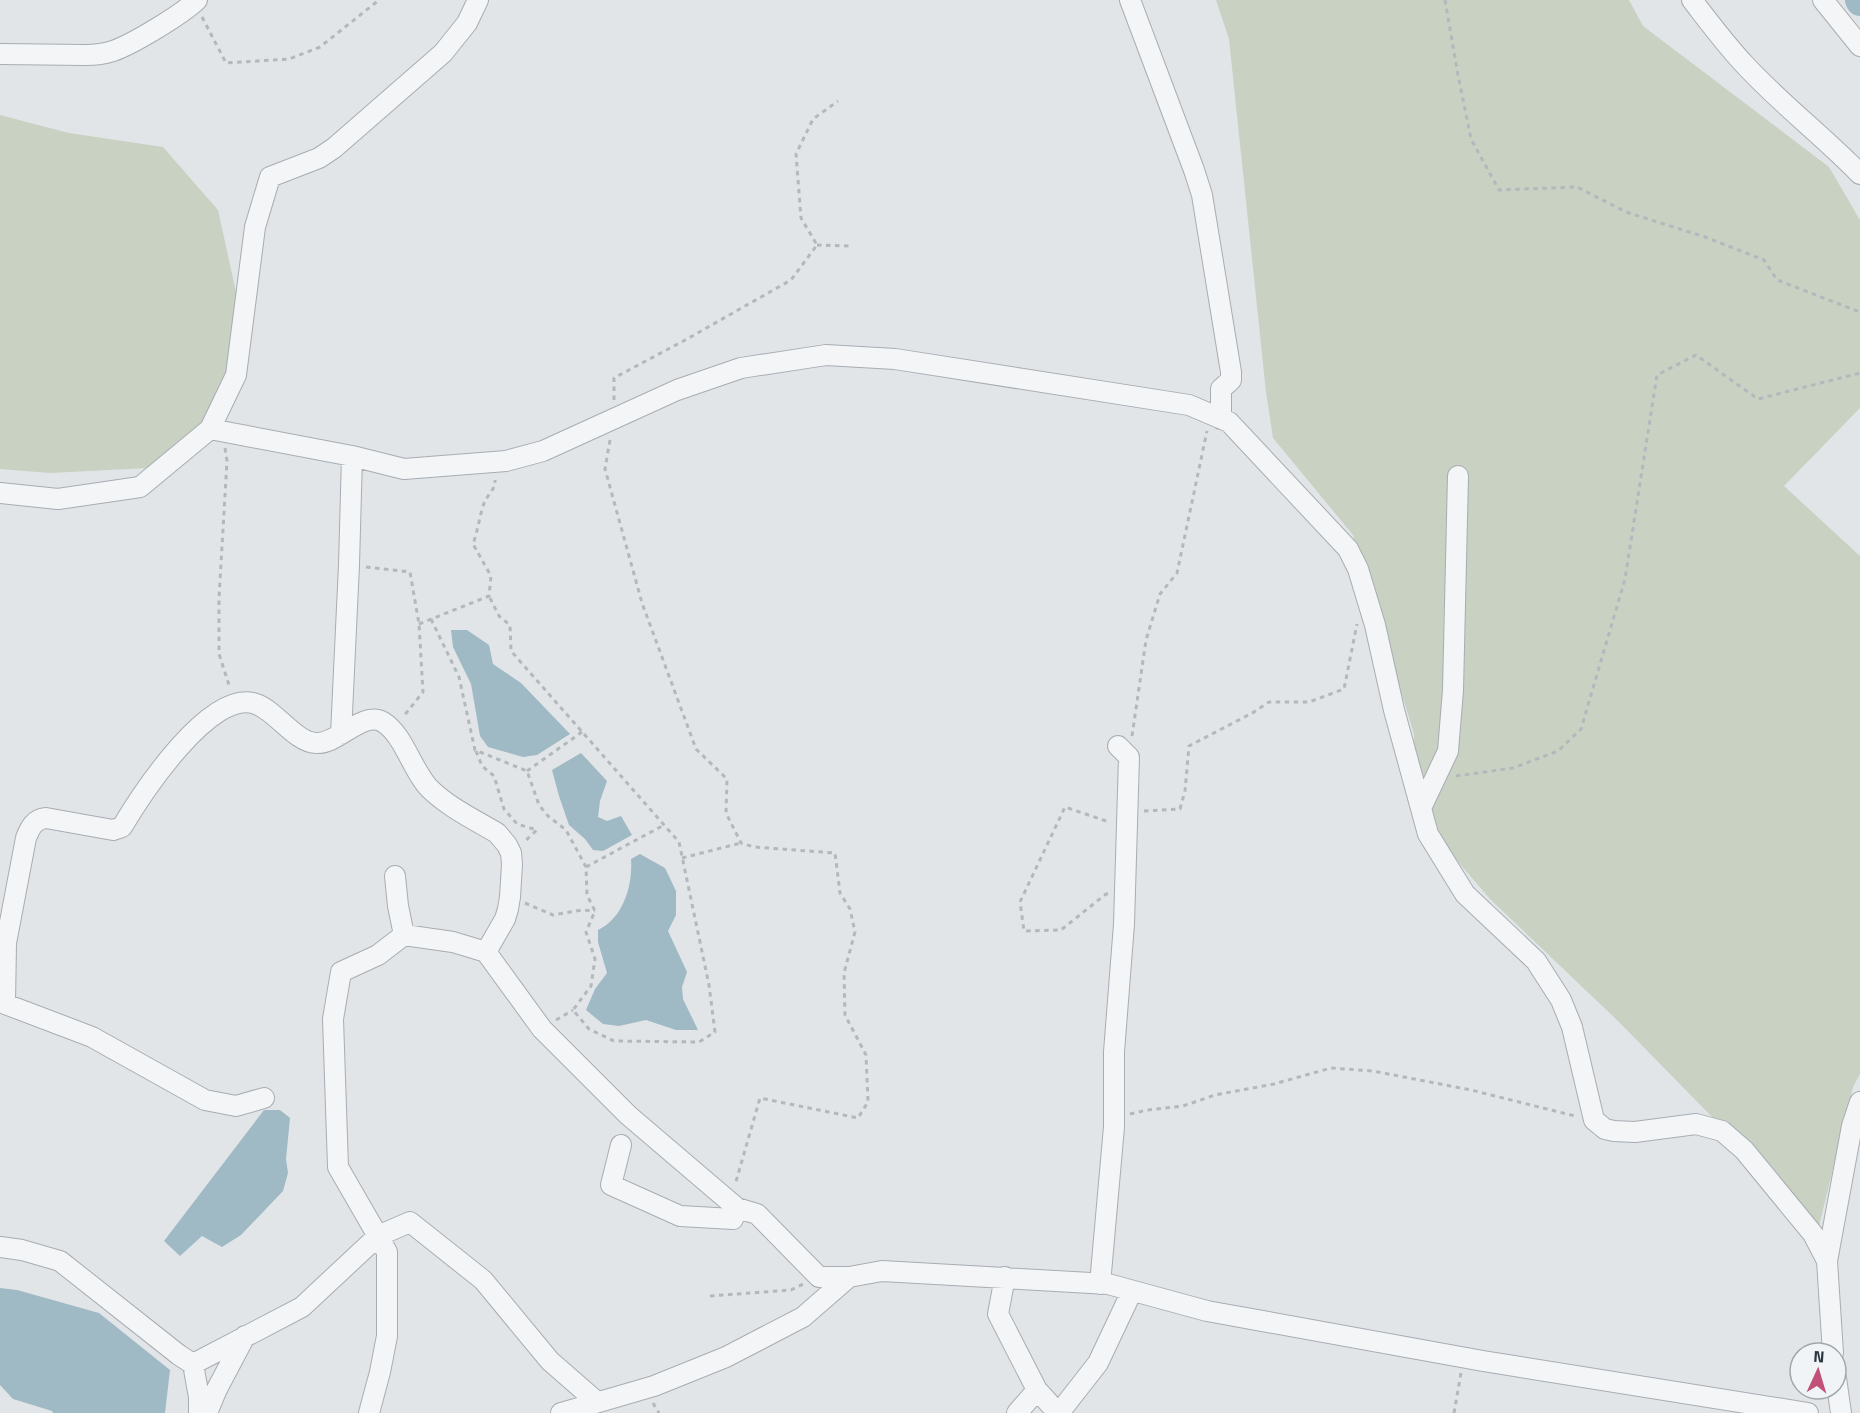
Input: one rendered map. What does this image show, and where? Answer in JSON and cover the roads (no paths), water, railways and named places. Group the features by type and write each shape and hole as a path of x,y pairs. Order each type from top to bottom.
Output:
{"street":[{"path":"0,493 58,499 140,487 216,430 236,375 255,227 270,177 319,158 334,148 442,53 466,23 478,0"},
{"path":"1130,0 1202,195 1231,372 1231,380 1221,389 1215,417"},
{"path":"1692,0 1744,64 1860,174"},
{"path":"1823,0 1860,46"},
{"path":"0,54 92,55 112,51 154,29 196,1"},
{"path":"216,430 352,456 404,469 494,462 543,451 677,390 741,368 826,355 895,358 1189,405 1229,423 1348,549 1358,569 1375,625 1394,710 1428,834 1465,894 1536,962 1561,1000 1572,1027 1594,1120 1605,1130 1614,1131 1635,1132 1696,1124 1722,1131 1744,1150 1813,1234 1827,1262"},
{"path":"341,734 352,456"},
{"path":"1422,806 1448,751 1453,690 1458,476"},
{"path":"264,1098 236,1106 205,1100 92,1037 2,1002 8,927 26,838 36,821 46,818 118,829 152,779 188,738 209,717 236,703 256,704 300,736 314,743 326,742 364,721 371,719 382,722 393,730 429,788 451,805 497,833 511,853 508,909 505,919 486,952"},
{"path":"1100,1284 1114,1119 1114,1052 1125,895 1127,820 1123,751"},
{"path":"395,876 404,935"},
{"path":"369,1413 387,1336 387,1251 338,1167 333,1018 341,972 378,955 404,935 453,942 486,952 542,1029 628,1115 733,1205 757,1214 819,1277 849,1277 882,1271 1100,1284 1207,1311 1779,1411 1808,1413"},
{"path":"1832,1341 1827,1262 1852,1126 1860,1102"},
{"path":"621,1145 611,1185 680,1216 733,1219 733,1205"},
{"path":"193,1364 302,1306 378,1236 410,1222 483,1280 550,1361 597,1402"},
{"path":"0,1247 22,1250 60,1261 193,1364 199,1397 199,1413"},
{"path":"561,1413 654,1386 726,1357 804,1317 849,1277"},
{"path":"1005,1277 998,1314 1037,1390 1059,1413 1098,1363 1132,1291"},
{"path":"207,1413 245,1336"},
{"path":"1017,1413 1037,1390"}],"water":[{"path":"451,630 467,630 489,645 493,664 521,683 570,734 537,755 523,757 488,747 480,736 471,684 453,647"},
{"path":"581,753 607,781 600,801 598,817 607,821 621,816 632,835 603,851 593,850 585,839 569,825 552,770"},
{"path":"640,854 665,868 676,891 676,915 668,931 687,972 682,987 683,999 698,1030 676,1030 646,1020 619,1026 603,1024 586,1010 595,989 607,973 598,942 598,930 607,925 620,910 628,890 631,859"},
{"path":"264,1110 280,1110 290,1118 286,1159 288,1173 283,1191 241,1235 222,1247 202,1236 180,1256 164,1241"},
{"path":"0,1288 17,1290 99,1313 170,1370 165,1413 53,1413 13,1399 0,1385"}]}
